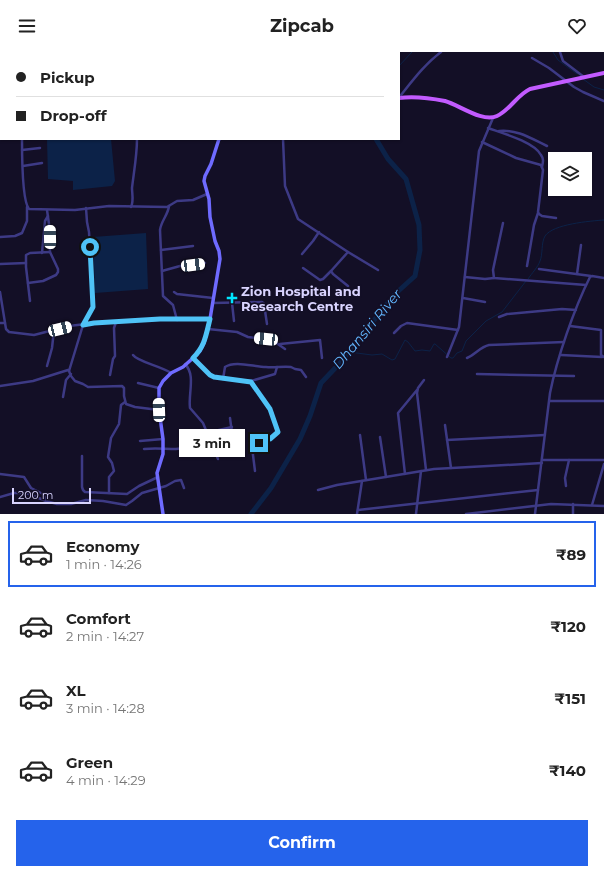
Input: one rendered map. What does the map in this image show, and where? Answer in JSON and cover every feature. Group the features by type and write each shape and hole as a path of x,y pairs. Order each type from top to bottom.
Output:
{"main road":[{"path":"401,96 445,101 484,117 493,117 501,114 522,93 530,89 604,73"}],"street":[{"path":"401,96 409,84 425,66 441,52"},
{"path":"560,52 563,61 584,77"},
{"path":"532,58 550,68 564,81 583,92 604,101"},
{"path":"447,357 458,330 463,298 477,160 482,142 493,117"},
{"path":"488,128 533,147 541,154 544,161 542,167 538,212 534,225 527,266"},
{"path":"497,131 513,131 547,146"},
{"path":"0,237 15,236 22,233 27,221 27,207 24,194 22,140"},
{"path":"131,207 133,201 132,188 136,161 137,140"},
{"path":"163,514 157,473 163,448 159,410 159,388 163,381 171,373 183,367 200,351 208,329 220,259 215,241 204,181 219,140"},
{"path":"283,140 285,159 284,178 289,197 298,219 378,270"},
{"path":"482,142 516,158 539,164 542,167"},
{"path":"22,150 40,148"},
{"path":"23,166 42,163"},
{"path":"27,207 33,210 75,210 109,206 169,206 177,201 193,200 207,194"},
{"path":"169,206 161,226 162,271 164,296 173,305 177,320"},
{"path":"63,397 66,380 70,372 83,325 93,305 89,232 86,208"},
{"path":"28,283 43,281 57,274 58,269 50,252 47,210"},
{"path":"538,212 542,216 556,218"},
{"path":"42,253 45,221 48,215"},
{"path":"494,278 493,270 503,223"},
{"path":"302,254 313,241 318,232"},
{"path":"577,274 581,245"},
{"path":"161,250 193,246"},
{"path":"30,301 26,263 27,254 50,252"},
{"path":"303,268 320,280 323,280 348,252"},
{"path":"0,264 26,263"},
{"path":"162,271 180,266 205,264"},
{"path":"539,269 604,278"},
{"path":"332,271 333,274 348,286"},
{"path":"535,514 554,375 564,342 586,285 591,276"},
{"path":"465,277 485,279 522,279 586,285"},
{"path":"0,292 1,310 5,323 8,331 13,333 34,335 69,326 94,323 210,319"},
{"path":"174,292 176,294 213,298"},
{"path":"463,298 484,302"},
{"path":"212,303 262,302 264,304 267,324"},
{"path":"232,303 234,320"},
{"path":"499,317 507,314 562,309 576,310"},
{"path":"110,375 115,356 114,328 117,322"},
{"path":"0,323 5,323"},
{"path":"394,333 401,326 407,323 458,330"},
{"path":"561,355 603,357 601,354 601,330 570,326"},
{"path":"208,329 236,332 248,337 272,340 285,349"},
{"path":"47,366 52,348 54,330"},
{"path":"279,344 320,340 322,342 322,358"},
{"path":"467,358 486,346 564,342"},
{"path":"133,355 139,360 162,368 171,373"},
{"path":"193,358 210,375 223,379 251,382 275,374 278,367"},
{"path":"185,364 188,366 190,377 190,408 201,419 218,459"},
{"path":"223,379 224,368 227,365 237,364 267,367 292,367 294,369 301,370 306,378"},
{"path":"0,386 33,381 68,370 75,381 88,387 122,386 124,388 125,402 122,406 119,424 111,438 108,457 112,463 114,472 108,476 109,493"},
{"path":"478,374 574,376"},
{"path":"404,474 398,413 424,380"},
{"path":"251,382 270,409 278,432 270,439 252,447 255,471"},
{"path":"138,383 159,388"},
{"path":"417,389 426,470"},
{"path":"550,401 604,401"},
{"path":"125,402 128,405 135,407 159,410"},
{"path":"193,455 213,446 233,440 230,418"},
{"path":"445,425 451,468"},
{"path":"206,433 232,427"},
{"path":"360,435 366,480"},
{"path":"447,440 546,435"},
{"path":"380,437 386,477"},
{"path":"140,440 163,439"},
{"path":"144,449 176,449 190,447 210,441"},
{"path":"82,456 83,490 85,492 127,494 139,486 158,478"},
{"path":"566,486 565,478 569,460"},
{"path":"318,490 426,470 569,460 604,460"},
{"path":"592,505 604,464"},
{"path":"416,514 421,471"},
{"path":"0,474 24,477 31,488 43,494 47,502"},
{"path":"0,497 14,493 24,493 47,502 65,504 86,500 126,504 132,502 142,493 179,480 182,482 184,488"},
{"path":"357,514 362,481"},
{"path":"358,510 538,490"},
{"path":"466,514 557,504 604,506"},
{"path":"572,514 573,504"}],"water":[{"path":"47,140 111,140 115,181 112,186 73,190 73,181 48,179"},
{"path":"146,233 148,289 95,293 93,237"}],"waterway":[{"path":"400,65 412,52"},
{"path":"553,52 558,60 577,74"},
{"path":"583,79 594,87 604,90"},
{"name":"Dhansiri River","path":"251,514 271,488 300,439 310,416 321,383 340,363 395,294 415,276 420,250 419,225 406,179 388,159 377,140"},
{"path":"528,279 539,263 542,245 545,236 549,232 572,224 604,220"},
{"path":"349,352 372,355 382,354 392,360 395,359 405,340 415,351 430,351 435,344 451,358 453,358 457,353 462,351 466,341 486,321 502,312 526,281"}],"place":[{"name":"Zion Hospital and Research Centre","path":"232,298"}],"route":[{"path":"90,247 93,307 83,325 94,323 151,321 160,319 210,319 204,343 200,351 193,358 210,375 214,377 251,382 272,412 278,432 265,442 259,443"}]}
